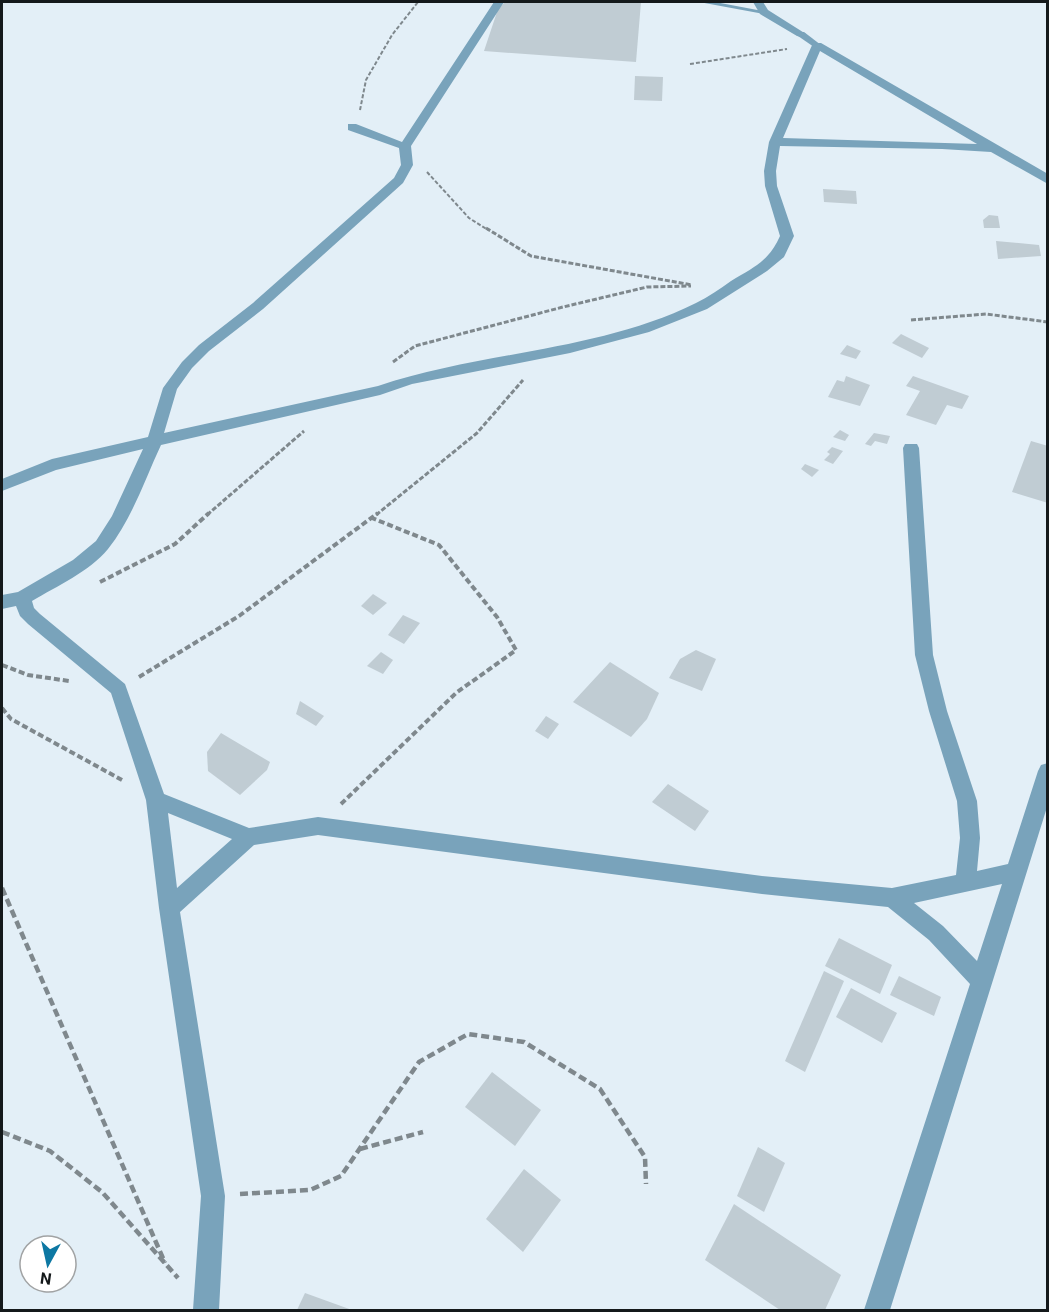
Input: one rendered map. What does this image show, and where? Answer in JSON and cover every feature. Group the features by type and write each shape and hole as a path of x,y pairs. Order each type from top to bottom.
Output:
{"street":[{"path":"2,603 22,598 80,565 102,545 120,518 154,442 170,388 204,348 258,306 399,180 406,165 405,146 499,2"},
{"path":"761,7 801,34"},
{"path":"2,485 52,465 380,390 410,380 570,348 644,329 702,306 762,268 779,254 786,236 783,219 771,186 770,171 775,142 817,45 994,149 1031,168 1047,180"},
{"path":"352,128 405,146"},
{"path":"775,142 942,145 994,149"},
{"path":"911,448 924,655 938,711 967,801 970,838 964,883"},
{"path":"22,598 26,611 34,619 119,688 156,800 169,908 213,1196 206,1311"},
{"path":"877,1311 1047,771"},
{"path":"156,800 249,837 318,826 762,885 892,898 1015,872"},
{"path":"169,908 249,837"},
{"path":"892,898 936,933 982,981"}],"lane":[{"path":"703,2 761,7"},
{"path":"801,34 817,45"}],"path":[{"path":"352,128 363,105 366,80 392,35 418,2"},
{"path":"690,64 817,45"},
{"path":"911,320 986,314 1047,322"},
{"path":"119,688 239,616 372,518 477,433 514,388 531,372"},
{"path":"318,826 456,693 516,650 497,617 439,545 372,518"},
{"path":"2,665 28,675 74,682"},
{"path":"2,708 11,719 156,800"},
{"path":"2,888 165,1263"},
{"path":"213,1196 310,1190 341,1176 419,1062 468,1034 524,1042 600,1089 645,1156 646,1184"},
{"path":"2,1132 50,1151 102,1192 185,1287"},
{"path":"359,1149 423,1132"}],"building":[{"path":"505,2 641,2 636,62 484,51 498,9"},
{"path":"635,76 663,77 662,101 634,100"},
{"path":"823,189 856,191 857,204 824,202"},
{"path":"989,215 998,216 1000,228 984,228 983,220"},
{"path":"996,241 1039,245 1041,256 998,259"},
{"path":"901,334 929,348 922,358 892,343"},
{"path":"847,345 861,351 856,359 840,354"},
{"path":"846,376 870,385 860,406 828,397 837,380 844,382"},
{"path":"913,376 969,396 962,409 947,405 936,425 906,415 920,391 906,386"},
{"path":"840,430 849,435 845,441 833,437"},
{"path":"874,433 890,436 887,444 875,441 871,446 865,444"},
{"path":"1031,441 1048,446 1048,503 1012,492"},
{"path":"832,447 843,451 833,464 824,460 830,454 827,452"},
{"path":"805,464 819,470 812,477 801,469"},
{"path":"373,594 387,603 373,615 361,606"},
{"path":"403,615 420,623 404,644 388,635"},
{"path":"696,650 716,659 702,691 669,678 680,659"},
{"path":"381,652 393,660 383,674 367,666"},
{"path":"610,662 659,693 647,719 631,737 573,702"},
{"path":"300,701 324,716 316,726 296,714"},
{"path":"546,716 559,724 548,739 535,731"},
{"path":"221,733 270,762 267,770 240,795 208,771 207,752"},
{"path":"668,784 709,811 695,831 652,802"},
{"path":"839,938 892,965 880,994 825,966"},
{"path":"824,971 844,981 805,1072 785,1061"},
{"path":"899,976 941,997 934,1016 890,995"},
{"path":"851,988 897,1013 882,1043 836,1017"},
{"path":"492,1072 541,1110 515,1146 465,1107"},
{"path":"758,1147 785,1163 764,1212 737,1196"},
{"path":"524,1169 561,1200 523,1252 486,1219"},
{"path":"734,1204 841,1275 825,1310 780,1310 705,1260"},
{"path":"305,1293 352,1310 297,1310"}]}
